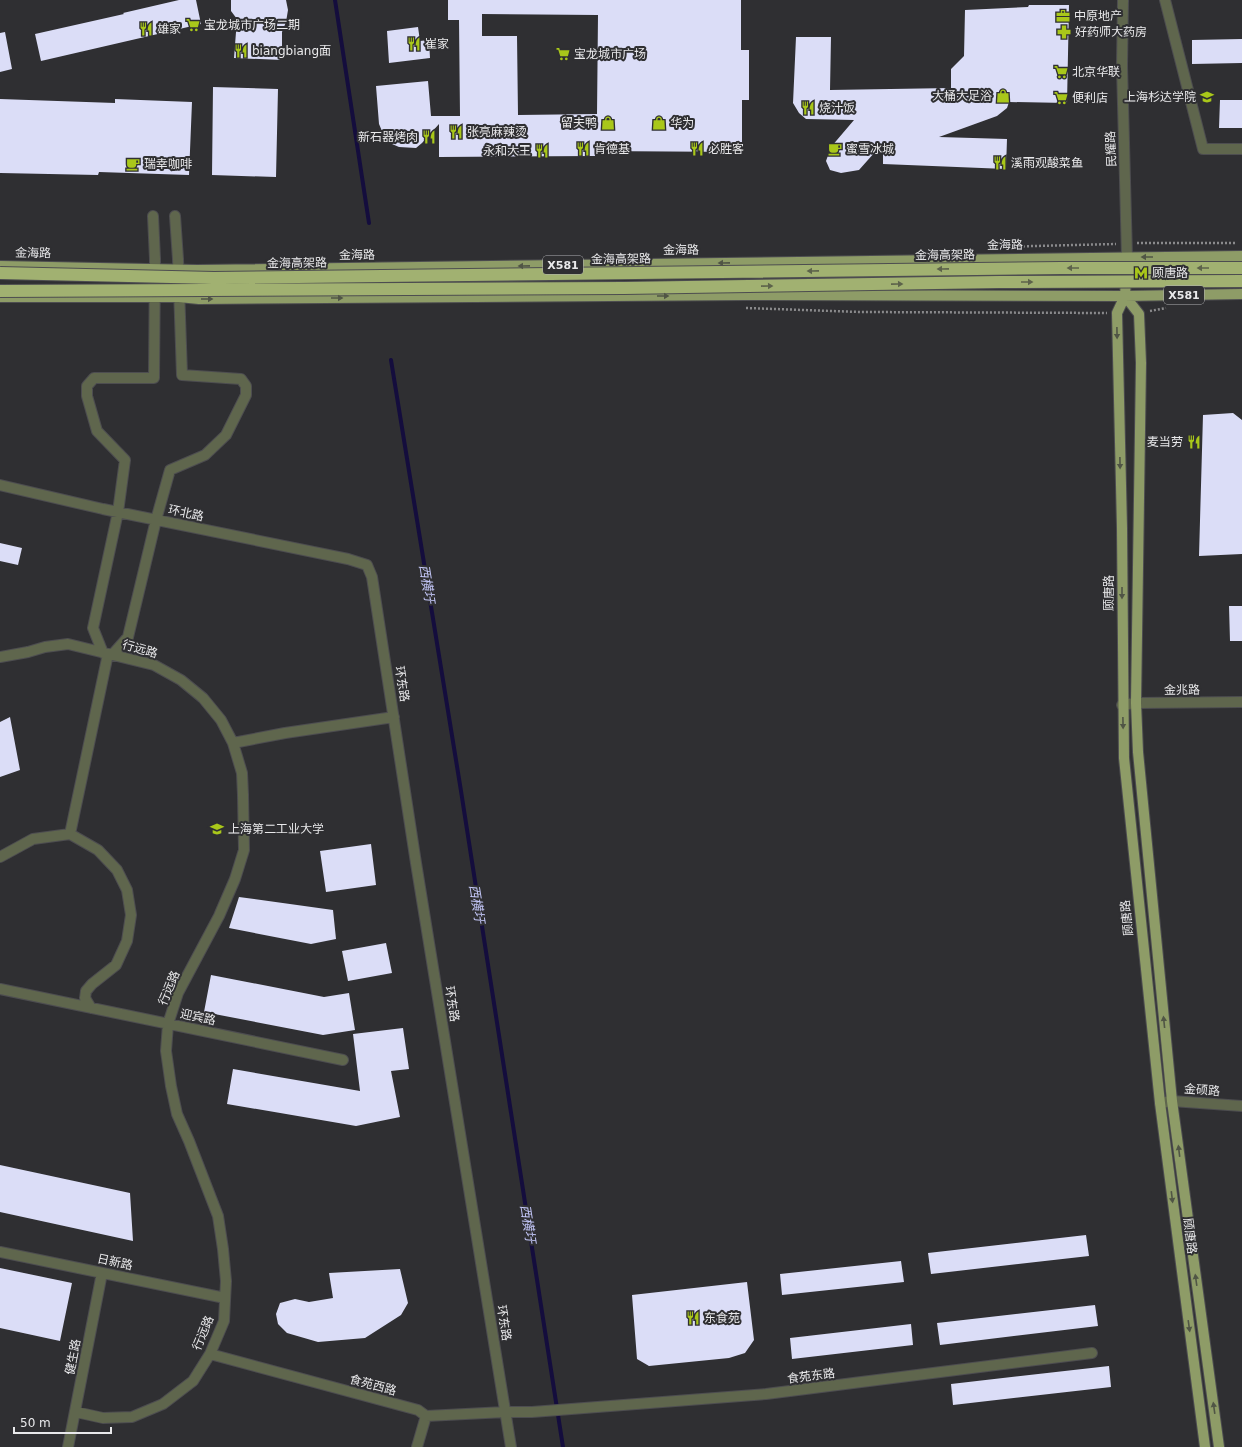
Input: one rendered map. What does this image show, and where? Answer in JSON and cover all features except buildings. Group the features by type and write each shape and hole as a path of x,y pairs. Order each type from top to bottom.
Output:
{"highway":[{"name":"金海高架路","path":"0,273 214,278 1061,268 1242,268"},
{"path":"0,292 624,288 999,282 1242,281"}],"main road":[{"name":"金海路","path":"0,266 205,270 1242,256"},
{"name":"民耀路","path":"1125,296 1127,257"},
{"name":"X581","path":"0,297 179,297 207,299 747,295 1125,296 1242,294"},
{"name":"顾唐路","path":"1206,1447 1160,1103 1124,758 1122,705 1122,520 1117,313 1125,296 1138,314 1141,363 1136,703 1138,760 1172,1101 1219,1447"}],"street":[{"name":"民耀路","path":"1123,0 1122,66 1127,257"},
{"path":"1165,0 1203,149 1242,149"},
{"path":"108,654 93,628 118,512 125,460 97,431 87,396 87,386 94,378 154,378 155,269 153,216"},
{"path":"70,834 108,654 128,637 156,520 170,470 205,455 226,435 246,396 246,386 241,379 182,375 175,216"},
{"name":"环北路","path":"0,485 118,512 367,565"},
{"name":"环东路","path":"367,565 372,576 417,871 511,1447"},
{"name":"行远路","path":"0,657 68,644 154,665 181,680 203,698 221,720 233,743 242,773 244,850 219,916 178,993 168,1024 166,1052 177,1114 218,1216 226,1281 224,1321 210,1354 192,1381 162,1404 132,1418 103,1418 76,1412"},
{"name":"金兆路","path":"1122,705 1136,703 1242,702"},
{"path":"233,743 285,733 394,717"},
{"path":"0,857 33,839 70,834 98,850 117,870 126,890 131,915 127,941 116,965 92,984 86,991 85,998 90,1008"},
{"name":"迎宾路","path":"0,989 343,1060"},
{"name":"金硕路","path":"1160,1103 1172,1101 1242,1106"},
{"name":"日新路","path":"0,1252 225,1298"},
{"name":"健生路","path":"68,1447 102,1273"},
{"name":"食苑东路","path":"532,1412 766,1394 1092,1353"},
{"name":"食苑西路","path":"210,1354 418,1410 426,1416 532,1412"},
{"path":"417,1447 426,1416"}],"waterway":[{"path":"335,0 369,223"},
{"name":"西横圩","path":"391,360 461,791 563,1447"}],"place":[{"name":"中原地产","path":"1063,16"},
{"name":"宝龙城市广场二期","path":"193,25"},
{"name":"雄家","path":"146,29"},
{"name":"好药师大药房","path":"1064,32"},
{"name":"崔家","path":"414,44"},
{"name":"biangbiang面","path":"241,51"},
{"name":"宝龙城市广场","path":"563,54"},
{"name":"北京华联","path":"1061,72"},
{"name":"大桶大足浴","path":"1003,96"},
{"name":"上海杉达学院","path":"1207,97"},
{"name":"便利店","path":"1061,98"},
{"name":"烧汁饭","path":"808,108"},
{"name":"留夫鸭","path":"608,123"},
{"name":"华为","path":"659,123"},
{"name":"张亮麻辣烫","path":"456,132"},
{"name":"新石器烤肉","path":"429,137"},
{"name":"肯德基","path":"583,149"},
{"name":"必胜客","path":"697,149"},
{"name":"蜜雪冰城","path":"835,149"},
{"name":"永和大王","path":"542,151"},
{"name":"溪雨观酸菜鱼","path":"1000,163"},
{"name":"瑞幸咖啡","path":"133,164"},
{"name":"顾唐路","path":"1141,273"},
{"name":"麦当劳","path":"1194,442"},
{"name":"上海第二工业大学","path":"217,829"},
{"name":"东食苑","path":"693,1318"}]}
